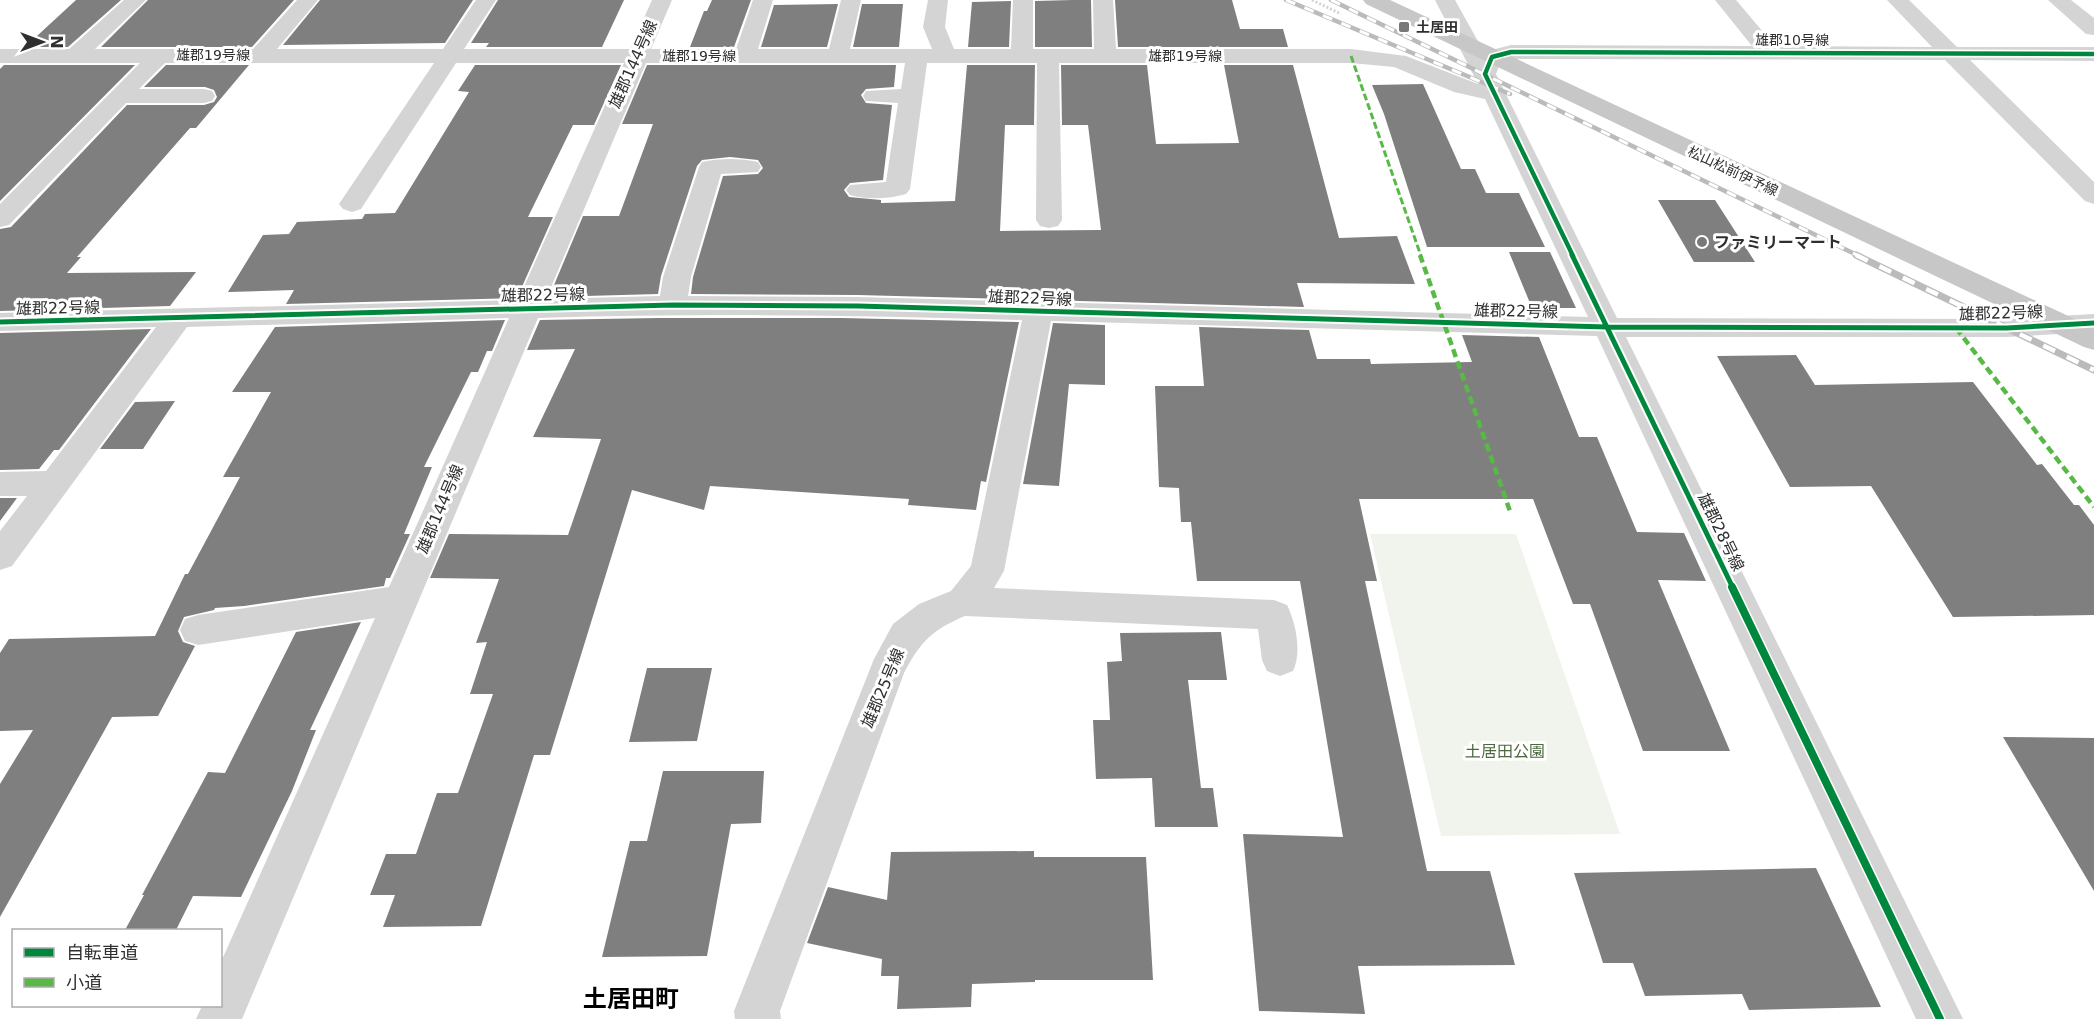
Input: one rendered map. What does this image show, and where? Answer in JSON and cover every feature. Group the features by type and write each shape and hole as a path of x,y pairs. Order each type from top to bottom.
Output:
{"main road":[{"name":"松山松前伊予線","path":"1373,0 1485,68 2094,340"}],"street":[{"path":"76,55 136,0"},
{"path":"261,54 308,0"},
{"path":"352,204 486,0"},
{"name":"雄郡144号線","path":"219,1019 526,308 662,0"},
{"path":"745,56 763,0"},
{"path":"838,56 851,0"},
{"path":"938,0 934,27 945,55"},
{"path":"1022,55 1023,0"},
{"path":"1103,0 1105,56"},
{"name":"雄郡28号線","path":"1444,0 1485,68 1940,1019"},
{"path":"1725,0 1767,52"},
{"path":"1898,0 2094,196"},
{"path":"2058,0 2094,29"},
{"name":"雄郡10号線","path":"1485,68 1511,52 2094,54"},
{"name":"雄郡19号線","path":"0,56 261,54 1351,56 1398,61 1462,87 1485,68"},
{"path":"0,219 160,55"},
{"path":"859,190 897,189 917,55"},
{"path":"1048,56 1049,220"},
{"path":"120,96 204,96"},
{"path":"874,96 911,96"},
{"path":"673,305 677,277 711,166 749,166"},
{"name":"雄郡22号線","path":"0,322 177,320 673,305 858,306 1607,327 2007,328 2059,323 2094,323"},
{"name":"雄郡25号線","path":"758,1019 757,1011 887,670 906,635 932,614 963,601 987,571 1038,312"},
{"path":"0,556 177,320"},
{"path":"0,484 54,483"},
{"path":"198,630 401,600"},
{"path":"963,601 1274,615 1280,660"}],"path":[{"path":"1312,0 1349,18"}],"green space":[{"name":"土居田公園","path":"1370,534 1516,534 1620,834 1441,836"}],"building":[{"path":"76,0 121,0 68,47 25,47"},
{"path":"148,0 294,0 252,47 101,47"},
{"path":"320,0 473,0 445,43 283,45"},
{"path":"498,0 624,0 602,47 486,47 489,43 471,43"},
{"path":"712,0 751,0 734,47 690,47 704,11 707,11"},
{"path":"1091,0 1092,47 1035,47 1035,1"},
{"path":"1115,0 1232,0 1240,29 1283,29 1288,47 1118,47"},
{"path":"1011,1 1009,47 968,47 972,2"},
{"path":"838,4 827,47 761,47 774,5"},
{"path":"862,4 903,4 899,47 853,47"},
{"path":"4,65 135,65 0,201 0,69"},
{"path":"166,65 249,65 196,128 190,128 77,257 81,257 67,273 196,272 170,306 0,311 0,229 11,227 127,105 204,105 214,102 217,97 214,90 205,87 144,87"},
{"path":"475,65 621,65 594,125 573,125 528,217 553,217 517,298 286,304 294,290 228,292 263,235 289,234 297,222 362,219 365,214 395,213 469,92 458,91"},
{"path":"647,65 896,65 894,87 866,89 861,95 866,103 892,105 883,180 850,183 844,190 849,197 881,200 881,203 955,201 967,65 1035,65 1034,125 1005,125 1000,231 1101,230 1088,125 1062,125 1061,65 1147,65 1156,144 1239,143 1224,65 1293,65 1339,238 1397,236 1415,284 1297,283 1304,307 858,295 691,294 693,277 723,176 758,174 763,168 758,160 730,157 702,160 697,166 661,276 658,294 549,297 583,216 619,216 653,124 622,124"},
{"path":"1423,84 1461,169 1475,169 1486,193 1519,193 1545,247 1427,247 1384,114 1372,85"},
{"path":"1658,200 1715,200 1755,262 1694,262"},
{"path":"1509,252 1550,252 1576,308 1532,308"},
{"path":"841,318 1019,322 986,482 981,481 976,510 908,505 909,499 710,486 704,510 632,490 550,755 534,755 481,926 383,927 395,895 370,895 386,854 416,854 437,793 458,793 493,694 470,694 487,642 476,643 499,579 430,578 449,534 568,535 601,439 533,437 575,349 527,350 540,320"},
{"path":"505,320 492,351 487,351 478,372 471,372 424,467 432,467 404,534 410,534 384,586 215,608 184,617 178,631 183,642 195,646 158,716 112,717 0,917 0,784 33,730 0,731 0,653 9,639 155,636 185,574 188,574 240,477 223,477 271,392 232,392 275,327"},
{"path":"1053,323 1105,325 1105,385 1069,384 1059,486 1023,484"},
{"path":"1199,327 1309,330 1317,359 1370,359 1371,364 1472,362 1462,335 1539,337 1579,437 1597,437 1637,532 1684,533 1706,581 1658,580 1730,751 1643,751 1590,604 1573,604 1533,499 1359,499 1377,581 1365,581 1427,871 1490,871 1515,965 1358,966 1365,1014 1259,1011 1243,834 1343,837 1300,581 1197,581 1191,522 1181,522 1179,488 1159,487 1155,386 1204,386"},
{"path":"151,329 59,450 54,450 39,469 0,470 0,333"},
{"path":"1796,355 1815,385 1973,382 2037,465 2042,464 2074,505 2079,505 2094,525 2094,615 1953,617 1871,486 1790,487 1717,356"},
{"path":"175,401 143,449 100,449 135,402"},
{"path":"0,498 17,498 0,521"},
{"path":"361,622 310,730 316,730 292,791 241,897 193,896 176,929 126,929 208,772 225,773 296,632"},
{"path":"1221,632 1227,680 1188,680 1201,788 1213,788 1218,827 1155,827 1152,778 1096,779 1093,720 1110,720 1107,662 1122,661 1120,633"},
{"path":"647,668 712,668 697,741 629,742"},
{"path":"2003,737 2094,738 2094,891"},
{"path":"663,771 764,771 761,823 731,824 707,956 602,957 630,841 647,841"},
{"path":"1034,851 1034,857 1146,857 1153,980 1035,980 1035,982 972,984 971,1007 897,1009 899,976 881,976 882,959 807,943 828,887 887,900 891,852"},
{"path":"1816,868 1881,1007 1749,1010 1742,994 1645,996 1633,963 1603,963 1574,873"}],"railway":[{"path":"1286,0 1510,94"},
{"path":"1331,0 1859,256"},
{"path":"1856,255 2094,370"}],"marked path":[{"path":"1351,56 1511,514"},
{"path":"1956,328 2094,507"}],"cycle path":[{"path":"1940,1019 1485,74 1492,57 1511,52 2094,54"},
{"path":"0,322 673,305 858,306 1607,327 2007,328 2094,323"}],"place":[{"name":"土居田","path":"1404,27"},
{"name":"ファミリーマート","path":"1702,242"}],"district":[{"name":"土居田町","path":"631,999"}]}
